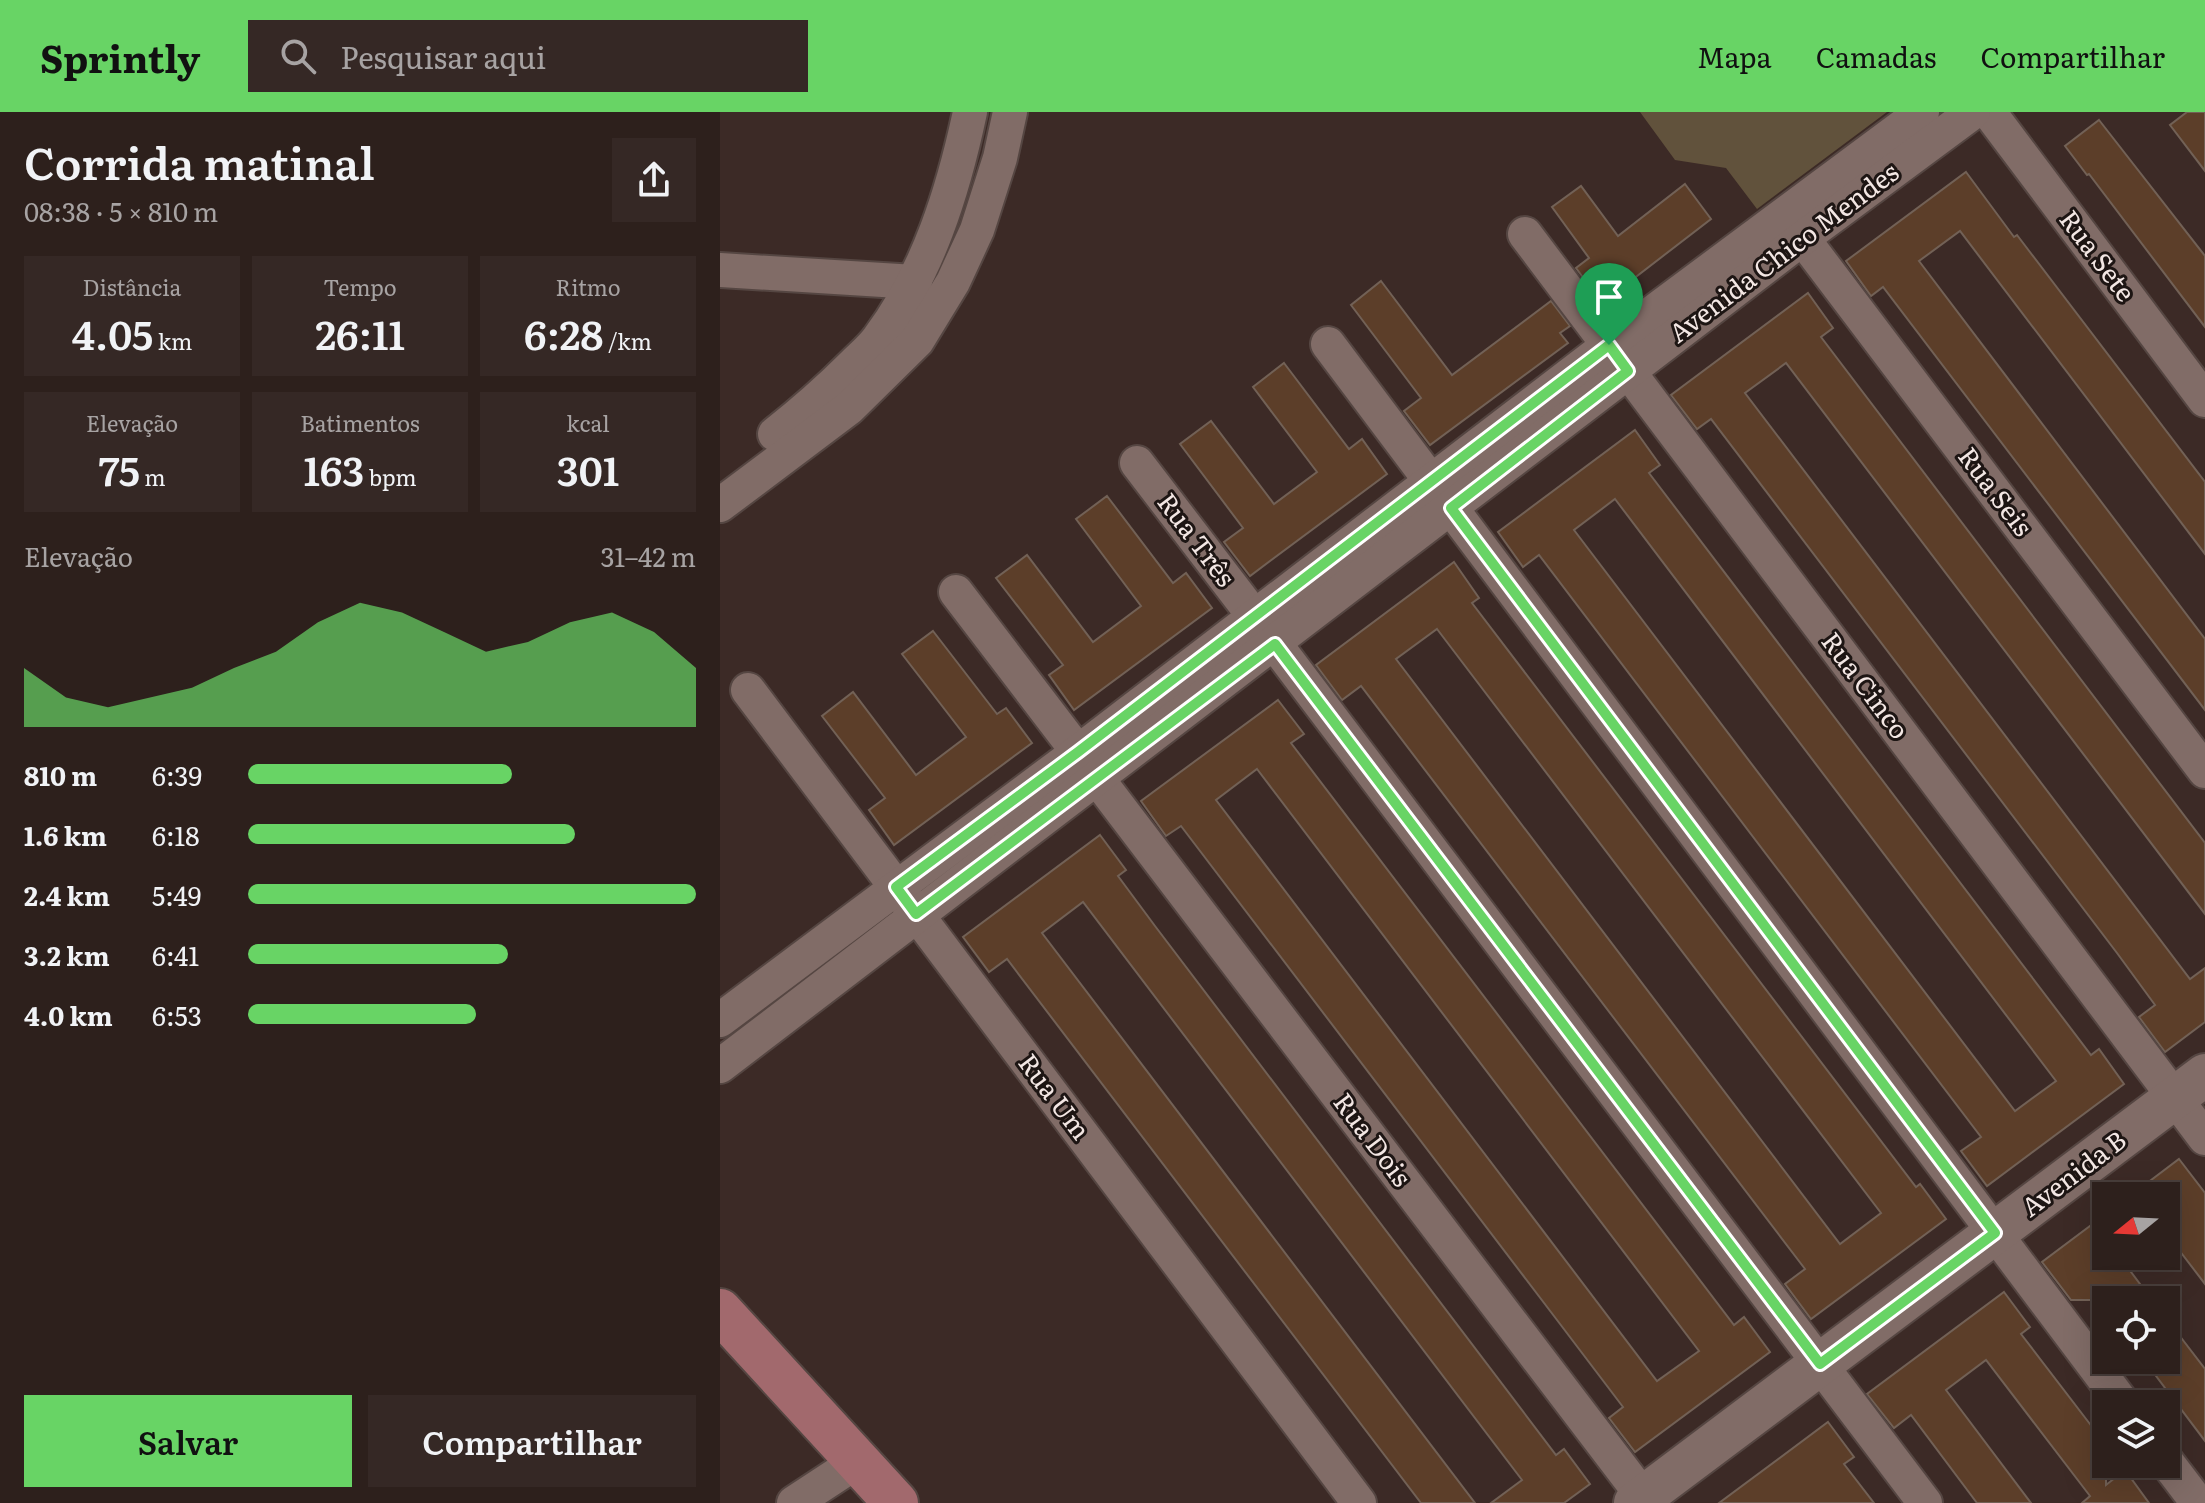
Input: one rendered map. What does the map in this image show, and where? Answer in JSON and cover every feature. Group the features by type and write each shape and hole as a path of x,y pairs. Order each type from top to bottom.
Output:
{"main road":[{"path":"720,1311 896,1503"}],"street":[{"path":"723,485 810,407 878,340 915,282 938,230 961,157 970,112"},
{"path":"723,485 849,408 917,341 953,282 977,230 1000,158 1010,112"},
{"name":"Avenida Chico Mendes","path":"720,1020 896,887 1275,644 1442,495 1793,226 1922,112"},
{"name":"Avenida Chico Mendes","path":"1793,226 1973,112"},
{"name":"Rua Sete","path":"1989,112 2205,400"},
{"name":"Rua Seis","path":"1793,226 2205,771"},
{"name":"Rua Cinco","path":"1525,234 2190,1086 2205,1138"},
{"path":"720,270 915,282"},
{"path":"1328,344 2113,1390"},
{"name":"Rua Três","path":"1137,463 1254,616"},
{"name":"Avenida Chico Mendes","path":"720,1066 916,914 1254,616 1442,495"},
{"name":"Rua Dois","path":"956,592 1642,1501"},
{"path":"1275,644 1925,1503"},
{"name":"Rua Um","path":"748,690 1359,1503"},
{"name":"Avenida B","path":"1642,1501 2190,1086"},
{"path":"794,1503 858,1461"},
{"path":"2179,1478 2198,1503"}],"shaded area":[{"path":"1640,112 1887,112 1757,209 1726,168 1675,160"}],"building":[{"path":"2187,112 2205,112 2205,171 2170,125"},
{"path":"2099,120 2205,256 2205,327 2065,146"},
{"path":"1966,172 2205,482 2205,554 1960,231 1919,261 2205,639 2205,710 1883,287 1871,296 1846,261"},
{"path":"1685,184 1711,219 1602,303 1576,268 1589,258 1552,207 1581,186 1618,236"},
{"path":"1381,281 1452,375 1551,301 1570,326 1560,333 1568,343 1430,445 1404,411 1421,398 1351,305"},
{"path":"1808,293 1833,328 1821,337 2205,843 2205,914 1786,363 1745,393 2190,979 2205,968 2205,1022 2165,1052 2139,1017 2155,1005 2117,953 1711,419 1697,429 1671,395"},
{"path":"1284,363 1349,449 1362,439 1387,474 1250,576 1224,542 1243,528 1180,444 1211,421 1274,504 1317,472 1253,387"},
{"path":"1635,430 1660,465 1649,473 2091,1055 2099,1049 2124,1084 1987,1186 1961,1151 1981,1137 1539,555 1523,567 1498,532","holes":["1615,499 2056,1081 2015,1111 1574,530"]},
{"path":"1107,496 1173,583 1186,573 1212,608 1074,710 1049,675 1063,665 996,578 1027,555 1093,642 1141,606 1076,519"},
{"path":"1454,562 1479,598 1472,603 1916,1187 1920,1184 1946,1219 1811,1319 1785,1284 1805,1269 1361,686 1342,700 1316,665","holes":["1437,629 1881,1213 1840,1244 1396,659"]},
{"path":"933,631 997,714 1006,708 1032,743 894,845 869,810 885,798 822,716 853,692 916,775 966,737 902,654"},
{"path":"1278,700 1304,734 1291,743 1734,1325 1744,1317 1770,1352 1635,1452 1609,1418 1623,1407 1557,1320 1181,826 1166,836 1141,801","holes":["1257,769 1699,1351 1657,1381 1216,800"]},
{"path":"1100,835 1126,870 1118,876 1155,926 1556,1455 1564,1449 1590,1484 1564,1503 1491,1503 1522,1480 1083,902 1042,933 1475,1503 1421,1503 1007,959 989,972 963,937"},
{"path":"2179,1159 2205,1193 2205,1284 2180,1251 2180,1182 2149,1182"},
{"path":"2092,1224 2092,1270 2130,1270 2142,1286 2092,1286 2092,1300 2071,1300 2042,1262"},
{"path":"2004,1292 2030,1327 2021,1334 2092,1427 2092,1478 2106,1478 2106,1485 2115,1478 2131,1478 2149,1503 2082,1503 2090,1496 1986,1360 1946,1390 2031,1503 1977,1503 1911,1415 1894,1428 1867,1394"},
{"path":"2180,1336 2205,1369 2205,1441 2180,1408 2180,1390 2167,1390 2155,1374 2180,1374"},
{"path":"1828,1422 1854,1457 1844,1464 1874,1503 1719,1503"}],"route":[{"path":"1609,345 1628,371 1451,508 1995,1233 1820,1364 1275,644 916,914 896,887 1432,483 1609,345"}]}
